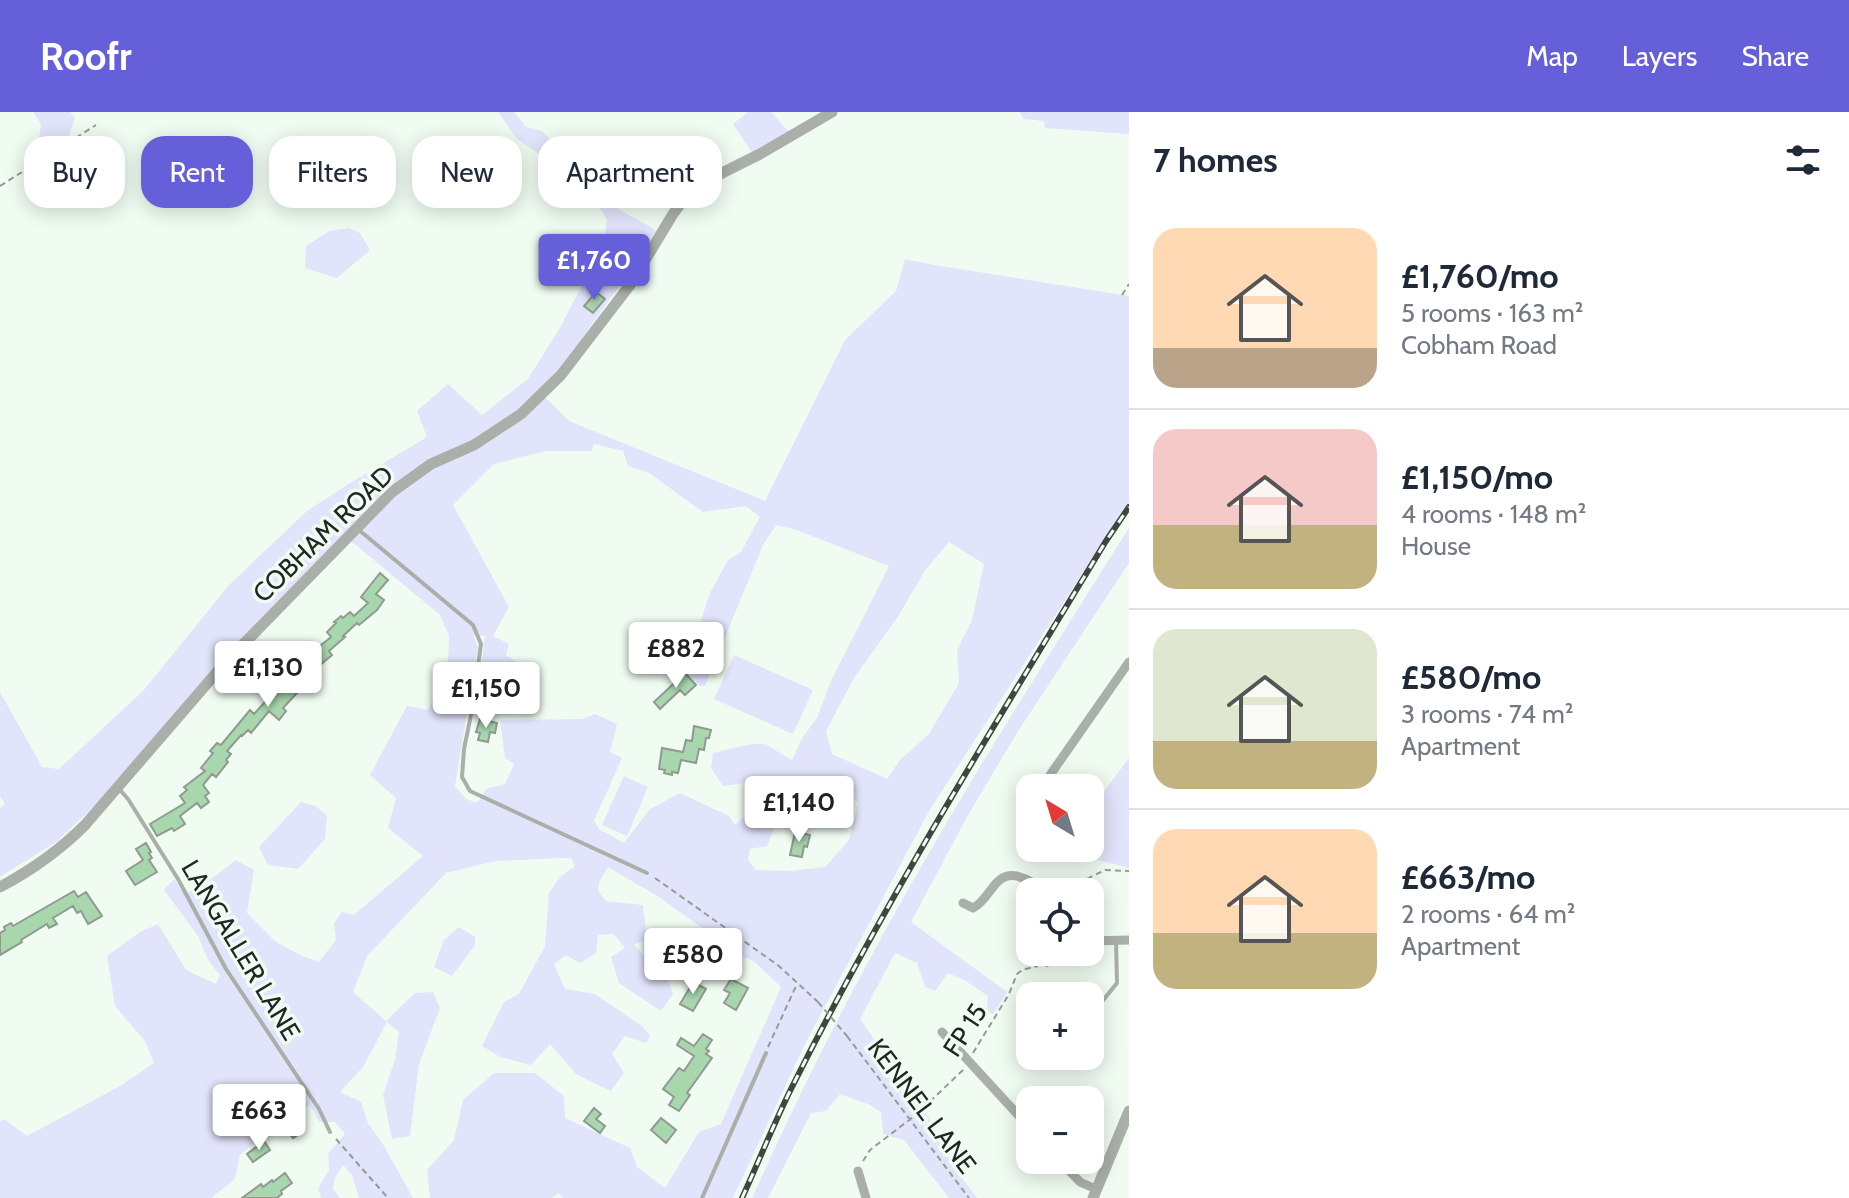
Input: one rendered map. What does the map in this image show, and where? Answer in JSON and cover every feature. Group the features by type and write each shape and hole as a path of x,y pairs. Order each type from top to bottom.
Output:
{"street":[{"name":"COBHAM ROAD","path":"0,887 28,872 65,844 118,788 224,664 392,492 431,464 474,445 521,414 561,375 630,285 685,198 700,185 832,112"},
{"path":"1051,774 1129,662"},
{"path":"963,903 973,908 978,905 1003,876 1025,878"},
{"path":"1104,940 1129,940"},
{"path":"942,1032 1016,1113"},
{"path":"1072,1174 1094,1194 1129,1111"},
{"path":"858,1171 866,1198"}],"lane":[{"path":"357,528 473,625 481,644 464,749 462,777 470,791 647,873"},
{"name":"LANGALLER LANE","path":"118,788 178,879 226,969 319,1109 330,1132"},
{"path":"1104,999 1117,983 1116,940"},
{"path":"702,1198 766,1053"}],"path":[{"path":"0,186 96,125"},
{"path":"1122,295 1129,284"},
{"path":"1089,878 1105,870 1129,871"},
{"name":"KENNEL LANE","path":"647,873 779,966 818,1002 969,1198"},
{"name":"FP 15","path":"858,1171 870,1150 909,1120 962,1071 1009,994 1017,974 1042,966"},
{"path":"766,1053 798,983"},
{"path":"330,1132 388,1198"}],"shaded area":[{"path":"33,112 70,112 75,118 69,136 39,136 41,124"},
{"path":"498,112 514,112 526,127 542,131 547,136 538,136 538,153 522,142 522,136 515,136"},
{"path":"748,112 771,112 789,132 752,152 733,124"},
{"path":"1020,112 1129,112 1129,134 1045,128 1044,121 1023,119"},
{"path":"599,208 617,208 656,230 558,372 539,391 569,421 765,501 845,340 896,291 905,259 1129,296 1129,501 929,811 804,1046 733,1198 563,1198 559,1193 552,1198 430,1198 427,1170 454,1140 463,1100 494,1073 535,1073 564,1096 565,1118 630,1148 637,1167 665,1188 699,1132 721,1124 781,987 748,958 729,959 715,976 701,975 692,966 695,951 713,936 659,897 608,867 599,882 598,891 606,901 643,905 647,939 634,945 667,978 673,994 661,1011 619,983 611,957 625,948 614,934 598,935 596,953 580,963 566,955 554,964 565,989 595,994 643,1027 650,1036 646,1043 625,1036 612,1054 624,1073 611,1091 576,1074 550,1044 531,1065 500,1057 482,1046 504,1002 519,994 545,946 549,893 560,877 575,866 571,858 563,858 495,861 446,873 367,956 353,992 386,1021 415,993 433,992 440,1008 419,1064 410,1136 392,1139 383,1095 395,1060 399,1032 387,1022 363,1067 340,1092 361,1102 368,1123 413,1198 359,1198 352,1175 343,1165 333,1189 340,1198 321,1198 318,1189 329,1170 328,1154 345,1134 335,1122 319,1122 310,1105 282,1119 240,1155 235,1179 211,1198 0,1198 0,1122 4,1119 27,1136 120,1086 154,1063 145,1041 115,1006 107,956 140,932 158,924 186,970 216,984 220,975 208,960 198,936 164,890 174,879 184,894 207,882 236,860 254,870 247,913 276,942 319,962 336,940 334,923 342,912 354,915 423,856 388,828 396,798 370,775 407,706 428,710 448,667 449,636 440,615 344,535 188,697 115,787 56,842 0,877 0,808 5,804 0,796 0,692 42,767 59,769 143,691 229,585 307,511 427,437 417,411 448,384 482,415 528,379 561,326 604,242 607,219","holes":["594,444 623,451 628,466 649,473 703,512 746,506 760,517 741,552 728,560 709,595 700,624 701,657 691,677 700,686 705,686 763,545 776,525 889,566 830,683 817,718 802,738 792,760 764,744 713,753 711,768 723,786 767,784 772,795 766,809 749,812 735,825 729,816 680,793 650,809 624,843 599,829 594,821 622,758 610,752 617,724 595,714 582,719 500,720 505,758 514,764 505,784 486,789 477,803 466,799 455,786 478,647 473,635 485,636 479,703 490,711 513,712 520,686 515,661 506,655 509,644 493,636 509,607 453,505 494,464 546,451 591,451","949,542 984,564 972,620 957,651 959,683 929,734 900,760 887,779 832,754 826,731 854,678 897,618 926,569","796,776 808,779 830,793 849,794 858,803 849,840 825,867 791,871 756,870 748,860 750,849 767,846"]},
{"path":"349,228 360,233 370,250 337,278 305,268 306,246 329,231"},
{"path":"1129,528 1129,563 1020,728 968,815 911,922 1007,992 993,1015 987,1010 988,996 966,981 948,973 935,991 925,987 917,963 895,953 860,1019 921,1106 938,1133 950,1161 977,1198 949,1198 904,1140 883,1134 881,1112 840,1094 826,1111 811,1113 768,1198 752,1198 821,1053 896,911 1039,670"},
{"path":"734,655 813,690 793,734 714,699"},
{"path":"1129,758 1129,868 1104,862 1104,791"},
{"path":"624,776 648,787 627,836 602,825"},
{"path":"301,802 316,806 327,816 325,839 298,869 268,865 259,847"},
{"path":"459,927 475,937 475,945 452,976 434,967 444,940"}],"building":[{"path":"596,292 605,299 593,313 584,306"},
{"path":"380,573 388,580 376,594 384,600 377,610 343,636 329,651 332,655 308,675 306,672 289,685 297,693 283,708 286,711 279,720 269,711 251,733 248,730 241,735 227,751 231,754 226,760 228,762 216,777 212,774 203,785 209,793 205,796 209,802 201,808 197,803 180,816 185,824 157,836 150,824 185,803 180,796 187,790 184,787 205,771 201,768 213,753 210,751 217,743 221,745 250,710 254,714 275,691 269,686 276,678 282,683 299,663 331,637 327,632 334,622 350,612 354,616 368,603 361,597"},
{"path":"685,673 696,685 685,695 680,690 660,709 654,702"},
{"path":"480,719 497,723 495,733 490,732 488,742 478,740 480,733 476,732"},
{"path":"694,726 711,730 704,750 699,749 696,763 681,760 678,773 664,773 665,770 659,769 662,748 683,752 686,740 692,741"},
{"path":"795,832 810,835 802,857 790,855"},
{"path":"146,843 151,852 152,858 149,860 157,872 135,885 126,871 143,860 136,849"},
{"path":"74,891 78,897 86,892 102,916 88,924 81,911 77,913 73,906 53,918 57,924 49,928 47,924 0,955 0,933 5,930 4,927 11,923 13,926"},
{"path":"731,979 748,988 736,1010 724,1003 730,993 724,990"},
{"path":"693,982 706,989 693,1011 680,1004"},
{"path":"703,1034 712,1040 706,1054 712,1058 687,1093 690,1095 679,1111 669,1105 674,1097 663,1089 679,1068 684,1071 694,1056 677,1045 681,1038 694,1046"},
{"path":"594,1108 601,1114 596,1119 605,1126 600,1133 584,1121"},
{"path":"290,1116 302,1132 293,1138 282,1122"},
{"path":"661,1118 676,1130 666,1143 651,1130"},
{"path":"264,1141 270,1150 253,1162 247,1154"},
{"path":"285,1173 292,1183 277,1198 242,1198 261,1184 263,1187"}],"railway":[{"path":"742,1198 792,1087 865,948 984,743 1129,507"}]}
